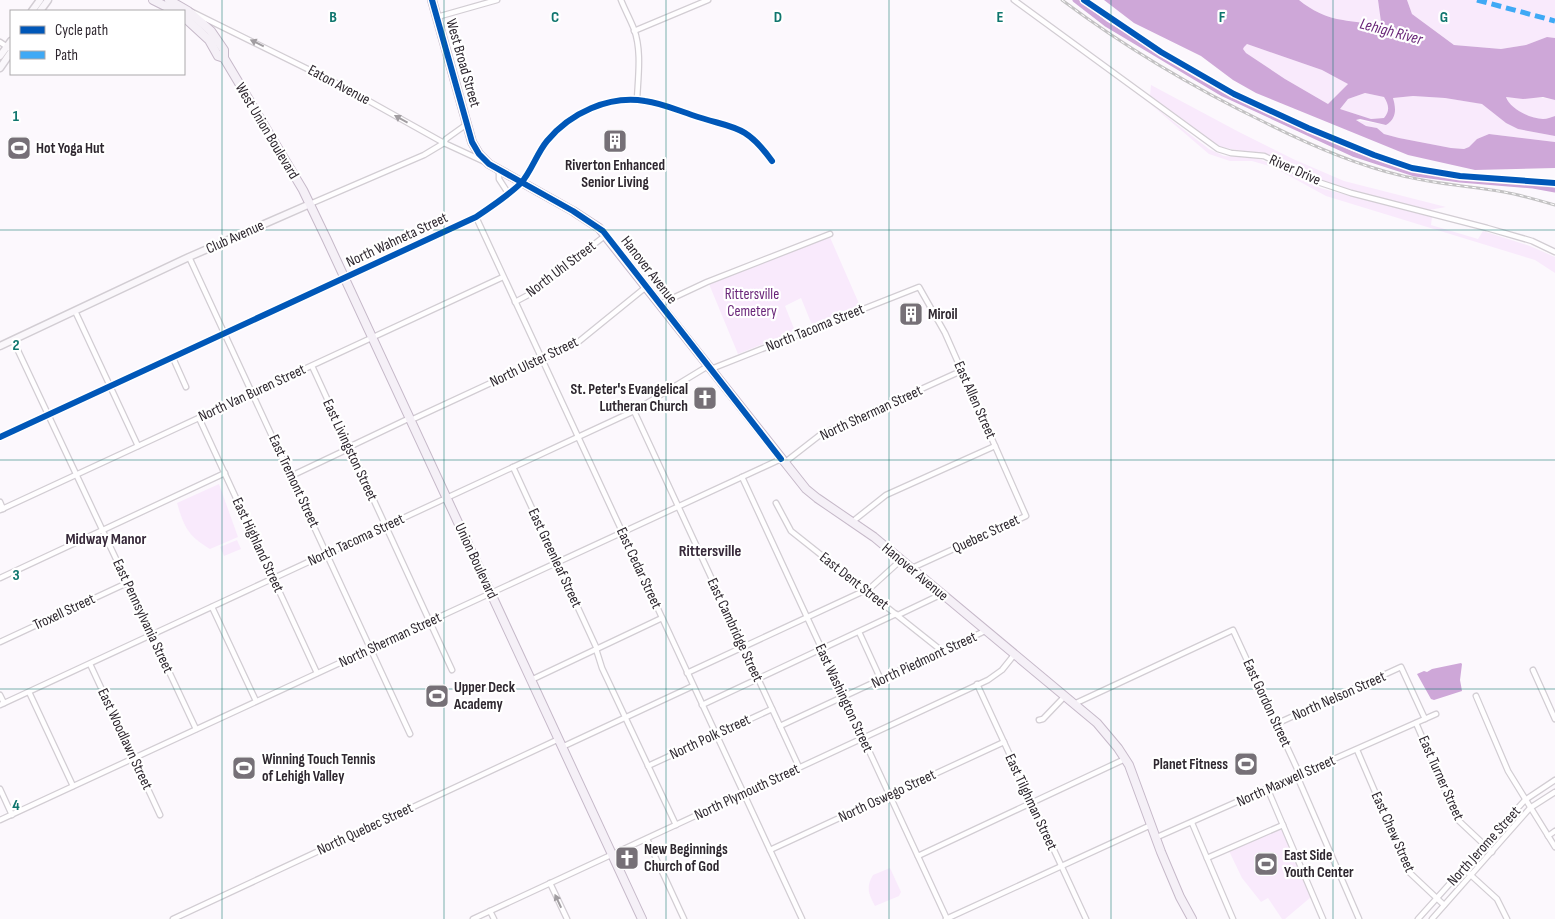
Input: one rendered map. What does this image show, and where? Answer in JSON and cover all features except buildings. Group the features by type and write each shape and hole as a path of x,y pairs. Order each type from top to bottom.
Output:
{"main road":[{"path":"153,0 173,10"},
{"name":"West Union Boulevard","path":"169,0 181,10"},
{"name":"West Broad Street","path":"432,0 469,132"},
{"name":"West Union Boulevard","path":"186,14 211,32 224,50 224,58 310,204"},
{"name":"Hanover Avenue","path":"469,132 476,150 489,164 590,221 606,235 797,480 817,498 912,568 1104,730 1125,759 1134,778 1155,838 1180,897 1192,919"},
{"name":"Union Boulevard","path":"310,204 642,919"}],"street":[{"path":"437,17 496,0"},
{"path":"621,0 634,31 639,66 637,100"},
{"path":"634,31 708,0"},
{"name":"River Drive","path":"1014,0 1218,148 1231,153 1264,156 1318,182 1351,193 1532,241 1555,252"},
{"name":"Eaton Avenue","path":"186,14 200,15 342,86 444,143 489,164"},
{"path":"0,42 10,47"},
{"path":"0,56 10,47"},
{"path":"0,68 10,47"},
{"name":"North Wahneta Street","path":"0,437 476,217 522,182 547,141 570,120 598,106 617,101 637,100 662,105 708,121 723,123 737,128 757,142 772,160"},
{"name":"Club Avenue","path":"0,346 189,257 424,155 444,143 446,139 467,124"},
{"path":"499,169 499,179 508,193"},
{"name":"East Cedar Street","path":"476,217 802,919"},
{"path":"660,304 707,282 830,234"},
{"name":"North Uhl Street","path":"515,302 530,294 606,235"},
{"name":"East Tremont Street","path":"189,257 410,734"},
{"name":"North Van Buren Street","path":"2,509 503,277"},
{"name":"North Ulster Street","path":"291,476 577,343 646,287"},
{"name":"North Tacoma Street","path":"2,704 634,411 709,368 919,287"},
{"name":"East Allen Street","path":"919,287 945,333 1026,516"},
{"path":"75,311 138,446"},
{"name":"East Pennsylvania Street","path":"13,340 196,729"},
{"path":"173,358 186,387"},
{"name":"East Livingston Street","path":"312,366 452,670"},
{"name":"North Sherman Street","path":"0,820 678,506 783,461 820,436 962,371"},
{"name":"East Cambridge Street","path":"634,411 799,767"},
{"name":"East Highland Street","path":"199,418 318,673"},
{"path":"852,522 886,495 995,446"},
{"name":"East Greenleaf Street","path":"513,467 597,649 602,668 676,826"},
{"path":"0,578 225,473"},
{"name":"East Washington Street","path":"742,477 946,919"},
{"path":"0,502 2,509"},
{"name":"East Dent Street","path":"776,503 791,531 942,651"},
{"name":"Quebec Street","path":"912,568 1026,516"},
{"path":"687,673 866,590 901,560"},
{"name":"Troxell Street","path":"0,642 127,583"},
{"path":"702,705 942,594"},
{"path":"212,607 256,702"},
{"path":"531,680 662,618"},
{"name":"East Gordon Street","path":"1074,704 1234,630 1299,776 1359,919"},
{"name":"North Piedmont Street","path":"780,726 985,631"},
{"path":"859,632 881,680"},
{"name":"North Plymouth Street","path":"473,919 676,826 998,674 1014,654"},
{"name":"East Woodlawn Street","path":"90,664 160,815"},
{"name":"North Nelson Street","path":"1276,724 1401,667"},
{"name":"East Turner Street","path":"1401,667 1425,719"},
{"path":"1533,670 1555,720"},
{"name":"East Tilghman Street","path":"977,684 1086,919"},
{"path":"562,747 693,686"},
{"path":"29,692 73,786"},
{"path":"0,695 2,704"},
{"path":"1039,720 1043,719 1065,696"},
{"path":"1476,696 1508,771 1555,848"},
{"name":"North Polk Street","path":"648,766 772,709"},
{"name":"North Maxwell Street","path":"1155,838 1268,790 1436,714"},
{"name":"East Turner Street","path":"1416,723 1458,820 1492,852"},
{"name":"North Quebec Street","path":"172,919 559,739"},
{"name":"North Oswego Street","path":"770,850 1004,742"},
{"name":"East Chew Street","path":"1357,750 1410,873 1444,905"},
{"path":"918,856 1125,759"},
{"name":"North Jerome Street","path":"1418,919 1525,800 1555,780"},
{"path":"0,788 12,815"},
{"path":"1268,790 1323,919"},
{"name":"North Jerome Street","path":"1432,919 1530,808 1555,792"},
{"path":"1192,822 1233,919"},
{"path":"1207,858 1283,824"},
{"path":"946,919 1151,825"},
{"path":"1548,836 1555,831"},
{"path":"647,839 684,919"},
{"path":"1463,868 1497,899 1507,919"},
{"path":"550,883 567,919"},
{"path":"490,911 494,919"}],"green space":[{"path":"1299,0 1378,0 1381,22 1374,26 1337,19 1314,10"},
{"path":"1407,0 1555,0 1555,38 1547,37 1526,45 1501,49 1454,45 1412,14"},
{"path":"1247,44 1322,70 1348,84 1328,104 1246,53 1243,47"},
{"path":"1151,85 1293,159 1344,181 1446,207 1429,210 1360,193 1329,184 1272,157 1221,147 1150,96"},
{"path":"1365,93 1384,97 1388,108 1384,118 1371,119 1340,109 1348,99"},
{"path":"1413,96 1445,98 1483,104 1506,123 1518,129 1555,136 1555,142 1489,134 1477,139 1464,149 1451,148 1384,134 1377,128 1366,126 1356,120 1386,125 1394,117 1395,106 1393,98"},
{"path":"1506,97 1555,100 1555,116 1538,119 1527,115 1512,106"},
{"path":"1148,102 1209,149 1224,156 1256,158 1288,170 1320,188 1432,217 1431,225 1478,239 1483,231 1530,246 1555,257 1555,273 1535,260 1326,196 1273,167 1252,161 1230,161 1209,154"},
{"name":"Rittersville Cemetery","path":"829,235 860,306 812,325 801,298 785,306 795,331 738,354 709,284"},
{"path":"219,484 238,537 210,549 197,540 188,530 177,503"},
{"path":"237,540 241,549 224,556 220,547"},
{"name":"East Side Youth Center","path":"1282,828 1311,897 1285,919 1282,919 1268,898 1261,902 1242,878 1229,851"},
{"path":"890,868 901,892 899,896 875,906 869,890 869,883 873,875"}],"water":[{"name":"Lehigh River","path":"1104,0 1299,0 1325,15 1374,26 1381,22 1378,0 1407,0 1412,14 1454,45 1501,49 1526,45 1547,37 1555,38 1555,100 1543,97 1523,99 1506,97 1512,106 1527,115 1538,119 1555,116 1555,136 1518,129 1506,123 1482,104 1445,98 1413,96 1393,98 1395,113 1390,123 1386,125 1360,119 1356,120 1366,126 1377,128 1384,134 1451,148 1464,149 1477,139 1489,134 1555,142 1555,168 1475,170 1408,155 1256,93 1233,80 1201,56 1134,23","holes":["1247,44 1322,70 1348,84 1328,104 1246,53 1243,49","1365,93 1384,97 1388,108 1384,118 1371,119 1340,109 1348,99"]},
{"path":"1461,663 1460,680 1462,691 1434,700 1431,699 1417,674"}],"waterway":[{"path":"1075,0 1106,24 1223,94 1353,154 1415,174 1555,190"}],"railway":[{"path":"1062,0 1136,51 1213,96 1331,153 1412,178 1504,192 1555,205"}],"marked path":[{"path":"1477,0 1555,21"}],"cycle path":[{"path":"432,0 472,142 479,154 489,164 573,211 603,231 781,459"},
{"path":"1084,0 1161,52 1234,94 1308,128 1374,155 1412,168 1460,176 1555,183"},
{"path":"0,437 476,217 521,183 543,146 556,131 579,114 591,108 618,101 631,100 663,105 728,125 745,133 762,148 772,161"}],"place":[{"name":"Riverton Enhanced Senior Living","path":"615,141"},
{"name":"Hot Yoga Hut","path":"19,148"},
{"name":"Miroil","path":"911,314"},
{"name":"St. Peter's Evangelical Lutheran Church","path":"705,398"},
{"name":"Upper Deck Academy","path":"437,696"},
{"name":"Planet Fitness","path":"1246,764"},
{"name":"Winning Touch Tennis of Lehigh Valley","path":"244,768"},
{"name":"New Beginnings Church of God","path":"627,858"},
{"name":"East Side Youth Center","path":"1266,864"}],"district":[{"name":"Midway Manor","path":"106,539"},
{"name":"Rittersville","path":"710,551"}]}
